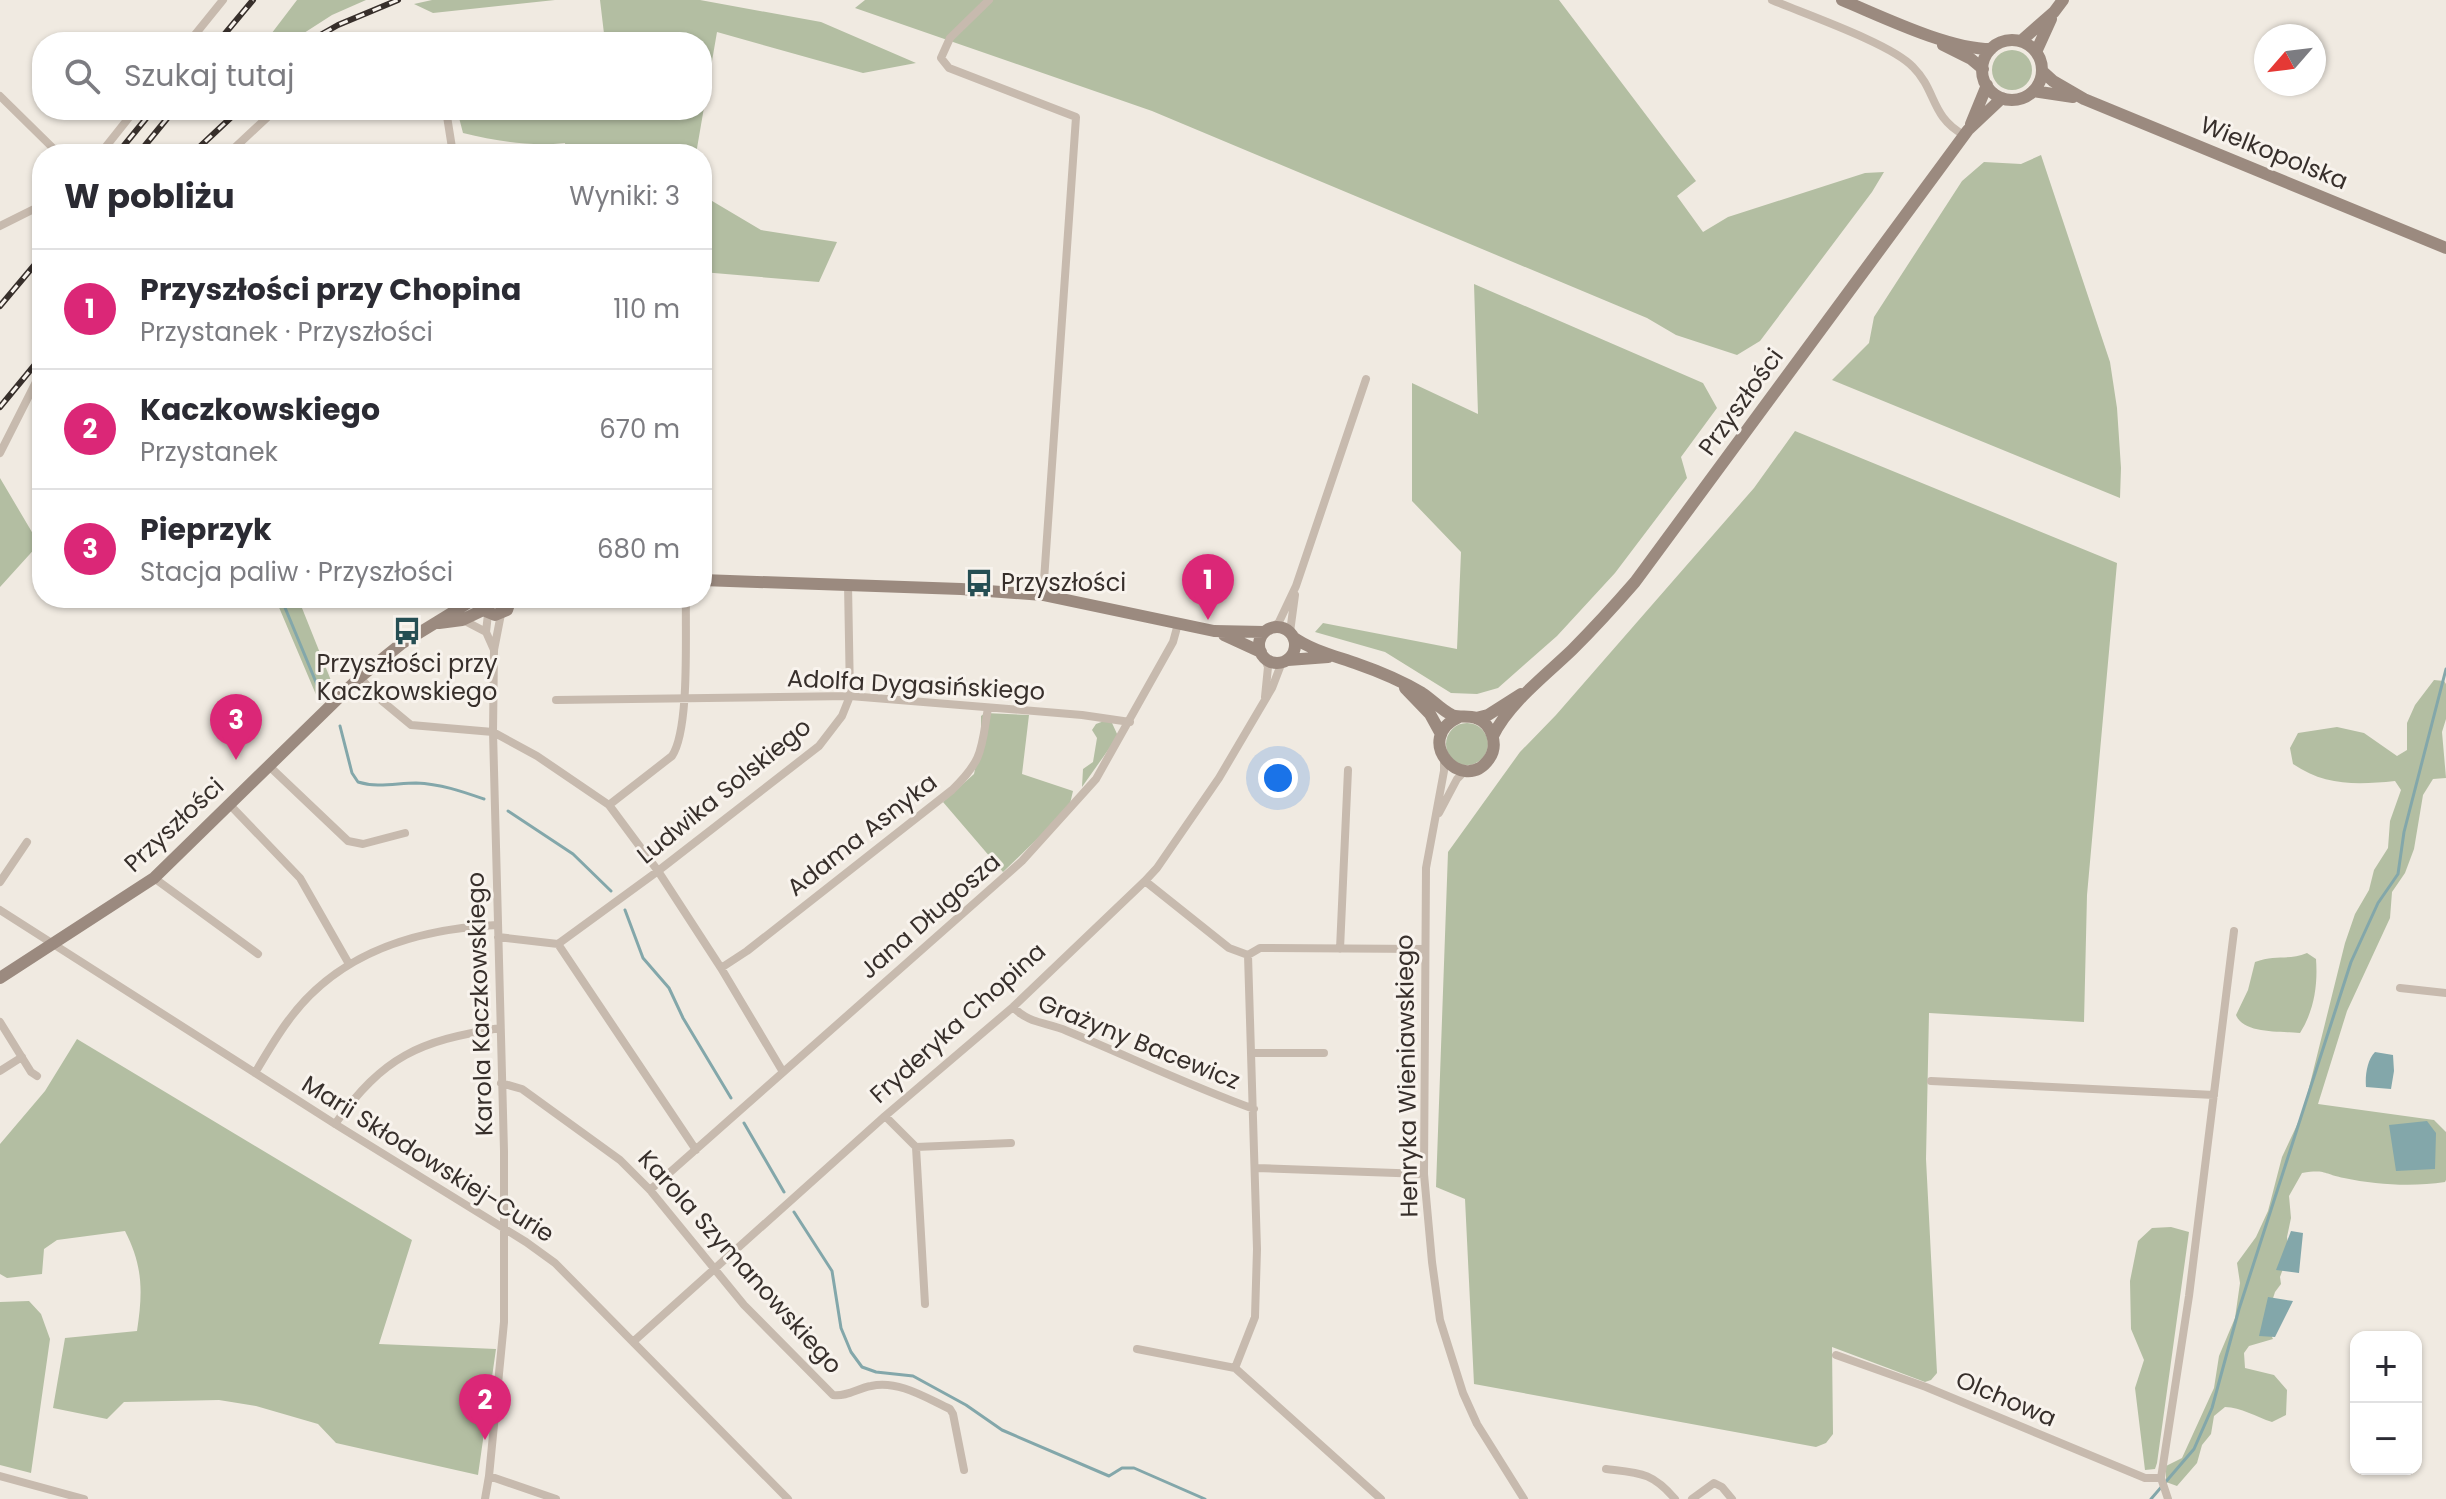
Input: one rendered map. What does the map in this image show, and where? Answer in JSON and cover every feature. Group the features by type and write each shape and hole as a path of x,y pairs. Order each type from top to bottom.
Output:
{"street":[{"path":"197,32 223,0"},
{"path":"989,0 950,38 941,58 949,68 1076,117 1043,595"},
{"path":"1772,0 1903,57 1926,83 1945,121 1966,133"},
{"path":"1842,0 1908,27 1968,57 1983,69"},
{"path":"2021,41 2063,0"},
{"path":"2036,52 2054,12"},
{"path":"1908,27 1972,47 1991,49"},
{"path":"2003,41 2021,41 2036,52 2042,71 2040,81 2033,91 2020,99 2002,98 1987,85 1984,59 1991,49 2003,41"},
{"name":"Wielkopolska","path":"2042,71 2084,99 2446,248"},
{"name":"Przyszłości","path":"1966,133 1987,85"},
{"name":"Wielkopolska","path":"2033,91 2084,99"},
{"path":"0,96 49,144"},
{"name":"Przyszłości","path":"1493,736 1497,727 1533,686 1593,629 1635,582 1966,133 2002,98"},
{"path":"108,144 127,120"},
{"path":"238,144 262,120"},
{"path":"448,120 451,144"},
{"path":"0,226 32,210"},
{"path":"1263,656 1259,644 1268,630 1279,622 1296,586 1366,379"},
{"path":"0,453 32,390"},
{"path":"712,580 1043,595 1214,631 1279,627 1336,657 1422,693 1448,714 1483,722 1493,736 1494,745 1488,761 1474,770 1457,769 1444,759 1439,742 1441,734 1459,717"},
{"path":"848,584 850,696"},
{"path":"1285,661 1295,647 1292,635 1296,586"},
{"name":"Przyszłości","path":"0,978 154,878 360,677 401,644 436,624 482,608"},
{"path":"436,624 462,620 483,608"},
{"path":"462,620 486,632 485,608"},
{"name":"Karola Kaczkowskiego","path":"485,608 494,650 493,732 505,1231 504,1322 485,1499"},
{"path":"609,805 672,756 680,737 686,608"},
{"name":"Jana Długosza","path":"650,1190 1022,861 1096,779 1173,642 1178,624"},
{"path":"1214,631 1263,656 1285,661 1336,657"},
{"name":"Karola Kaczkowskiego","path":"486,632 494,650"},
{"name":"Fryderyka Chopina","path":"1263,656 1268,667 1265,698"},
{"name":"Fryderyka Chopina","path":"634,1341 885,1116 1013,1007 1145,881 1219,778 1285,661"},
{"path":"360,677 376,696 411,725 493,732 537,756 609,805 658,871 783,1072"},
{"path":"1400,683 1430,714 1441,734"},
{"name":"Przyszłości","path":"1476,718 1488,715 1533,686"},
{"name":"Adolfa Dygasińskiego","path":"556,700 850,696 1130,722"},
{"name":"Ludwika Solskiego","path":"558,944 819,746 842,716 850,696"},
{"name":"Adama Asnyka","path":"721,968 747,951 972,771 981,752 988,708"},
{"name":"Henryka Wieniawskiego","path":"1444,759 1426,868 1424,1174 1436,1297 1449,1354 1463,1393 1477,1424 1524,1499"},
{"path":"269,766 348,841 363,844 405,833"},
{"path":"1340,949 1348,770"},
{"name":"Henryka Wieniawskiego","path":"1433,825 1457,779 1465,771"},
{"path":"230,805 300,878 349,964"},
{"path":"0,882 27,842"},
{"path":"154,878 258,954"},
{"path":"1145,881 1229,948 1248,955"},
{"name":"Marii Skłodowskiej-Curie","path":"0,910 555,1263 788,1499"},
{"path":"255,1073 289,1020 349,964 384,947 440,929 497,925"},
{"path":"2168,1499 2161,1478 2176,1394 2234,931"},
{"path":"498,937 558,944 696,1150"},
{"path":"1248,955 1260,948 1425,949"},
{"path":"1235,1368 1255,1317 1256,1168 1248,955"},
{"path":"2400,988 2446,993"},
{"name":"Grażyny Bacewicz","path":"1013,1007 1024,1019 1053,1024 1189,1086 1254,1109"},
{"path":"0,1022 37,1076"},
{"path":"335,1124 364,1087 409,1051 435,1041 500,1028"},
{"path":"1252,1053 1324,1053"},
{"path":"0,1071 22,1057"},
{"path":"1931,1081 2214,1095"},
{"name":"Karola Szymanowskiego","path":"501,1083 522,1089 545,1103 620,1160 650,1190 744,1305 833,1395 841,1396 872,1385 886,1385 905,1388 950,1409 964,1470"},
{"path":"885,1116 916,1147 925,1304"},
{"path":"916,1147 1011,1143"},
{"path":"1256,1168 1424,1174"},
{"path":"1137,1349 1235,1368 1381,1499"},
{"name":"Olchowa","path":"1836,1355 1926,1387 2145,1478 2161,1478"},
{"path":"1606,1469 1648,1474 1675,1499"},
{"path":"0,1476 84,1499"},
{"path":"489,1476 556,1499"},
{"path":"1692,1499 1714,1483 1732,1499"}],"green space":[{"path":"297,0 366,0 332,15 306,32 273,32"},
{"path":"432,0 555,0 433,13 414,4"},
{"path":"600,0 700,0 821,22 916,63 863,73 717,32 712,61 712,32 604,32"},
{"path":"865,0 1559,0 1696,181 1677,196 1703,232 1728,217 1865,173 1884,172 1760,341 1737,355 1676,335 1647,318 1152,111 855,8"},
{"path":"2012,50 2026,56 2032,70 2026,84 2012,90 1998,84 1992,70 1998,56"},
{"path":"460,120 702,120 698,144 539,144 463,133"},
{"path":"2041,155 2110,362 2117,408 2120,498 1832,380 1869,343 1874,317 1962,181 1984,162 2021,164"},
{"path":"712,201 761,230 837,242 819,282 712,273"},
{"path":"1474,284 1703,383 1717,408 1681,457 1687,478 1615,573 1557,636 1498,688 1477,694 1451,693 1385,652 1315,632 1323,623 1457,649 1461,552 1412,501 1412,383 1478,414"},
{"path":"1795,431 2117,563 2087,895 2084,1022 1929,1013 1926,1159 1937,1373 1925,1382 1832,1347 1833,1434 1826,1443 1816,1447 1474,1384 1465,1199 1436,1187 1448,852 1520,752 1754,488"},
{"path":"0,478 32,532 32,552 0,587"},
{"path":"279,608 302,608 332,683 317,697"},
{"path":"2434,680 2446,684 2446,719 2442,732 2446,778 2433,779 2423,795 2414,849 2405,873 2392,892 2390,918 2347,1011 2318,1104 2434,1120 2446,1132 2446,1180 2433,1184 2395,1184 2320,1172 2302,1173 2289,1196 2289,1252 2280,1277 2281,1284 2275,1292 2265,1323 2273,1339 2249,1346 2244,1353 2245,1368 2274,1375 2287,1390 2286,1415 2272,1422 2243,1410 2225,1407 2214,1416 2211,1434 2202,1445 2197,1463 2177,1486 2166,1482 2166,1466 2182,1458 2214,1388 2219,1356 2235,1318 2240,1283 2237,1263 2256,1237 2268,1211 2282,1157 2303,1112 2345,943 2355,914 2369,890 2374,870 2388,848 2390,821 2401,790 2395,781 2354,783 2317,776 2293,764 2290,748 2298,733 2337,727 2364,733 2397,756 2407,750 2407,723 2415,705"},
{"path":"985,713 1029,715 1022,774 1073,791 1069,808 1003,872 943,802 974,774 981,740 981,716"},
{"path":"1104,721 1112,723 1118,736 1082,787 1083,769 1093,762 1097,738 1092,730"},
{"path":"1467,723 1482,729 1488,744 1482,759 1467,765 1452,759 1446,744 1452,729"},
{"path":"2307,953 2316,959 2316,988 2309,1016 2300,1033 2254,1029 2240,1021 2236,1015 2248,990 2255,962"},
{"path":"77,1039 412,1240 379,1344 496,1349 478,1475 336,1443 318,1424 256,1406 219,1400 124,1402 107,1419 53,1408 65,1338 137,1331 140,1304 138,1268 125,1231 57,1240 44,1249 42,1274 7,1278 0,1274 0,1144 45,1091"},
{"path":"2171,1227 2189,1232 2157,1463 2155,1469 2145,1470 2135,1388 2144,1360 2131,1329 2130,1281 2138,1241 2152,1228"},
{"path":"29,1301 41,1314 50,1339 31,1473 0,1465 0,1302"}],"water":[{"path":"2375,1052 2393,1055 2391,1089 2366,1087 2367,1068"},
{"path":"2427,1121 2436,1133 2435,1169 2396,1171 2389,1125"},
{"path":"2291,1231 2303,1233 2299,1273 2276,1270"},
{"path":"2268,1297 2293,1301 2275,1337 2259,1336"}],"waterway":[{"path":"285,608 318,687"},
{"path":"2151,1499 2194,1449 2212,1408 2239,1309 2351,962 2378,903 2398,874 2404,832 2446,669"},
{"path":"340,726 352,773 358,782 372,785 434,785 484,799"},
{"path":"508,811 573,854 611,891"},
{"path":"625,910 643,958 669,988 683,1018 731,1098"},
{"path":"744,1123 784,1192"},
{"path":"794,1212 832,1271 841,1328 851,1352 862,1367 876,1372 913,1376 966,1405 1002,1430 1109,1476 1122,1468 1134,1468 1205,1499"}],"railway":[{"path":"226,32 253,0"},
{"path":"326,32 398,0"},
{"path":"125,144 145,120"},
{"path":"146,144 166,120"},
{"path":"203,144 228,120"},
{"path":"0,306 32,268"},
{"path":"0,407 32,368"}],"place":[{"name":"Przyszłości","path":"979,583"},
{"name":"Przyszłości przy Chopina","path":"1208,620"},
{"name":"Przyszłości przy Kaczkowskiego","path":"407,631"},
{"name":"Pieprzyk","path":"236,760"},
{"name":"Kaczkowskiego","path":"485,1440"}]}
